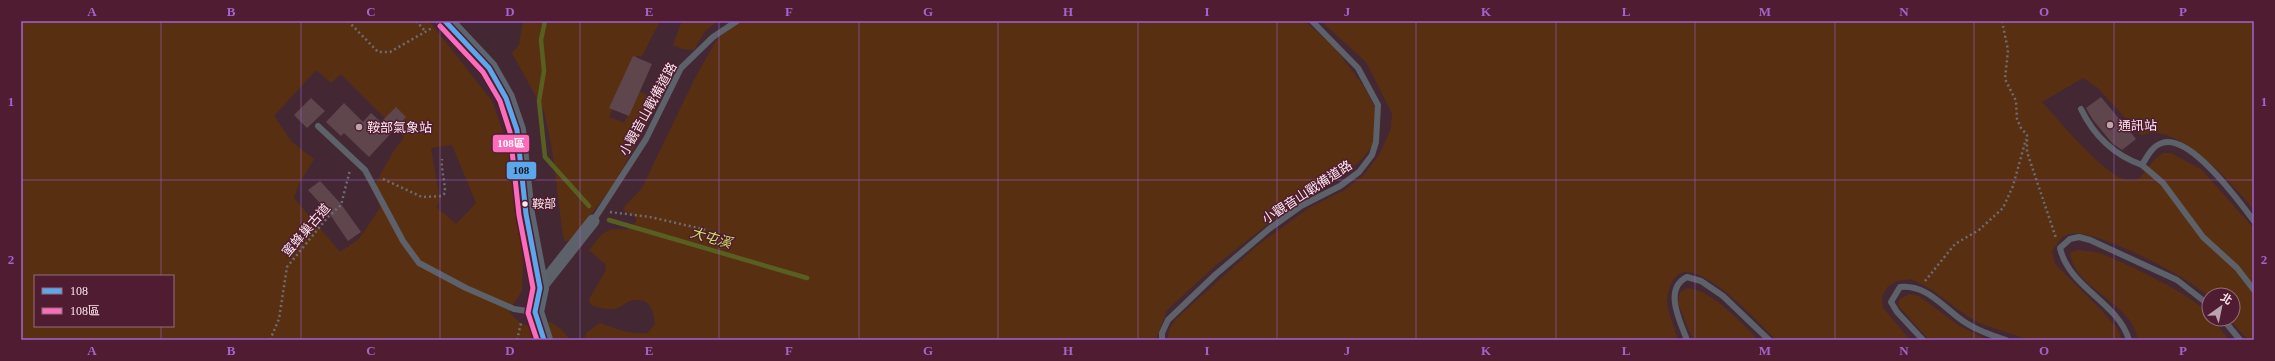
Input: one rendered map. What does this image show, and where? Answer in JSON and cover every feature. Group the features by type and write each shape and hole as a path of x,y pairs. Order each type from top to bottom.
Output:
{"main road":[{"path":"440,23 489,68 506,98 517,130 526,214 540,288 535,312 544,340"}],"street":[{"path":"540,288 593,221"}],"lane":[{"name":"小觀音山戰備道路","path":"593,221 602,210 646,139 681,68 713,37 737,21"},
{"name":"小觀音山戰備道路","path":"1162,340 1162,333 1168,320 1215,275 1269,229 1295,210 1322,194 1340,186 1359,172 1372,155 1377,130 1378,105 1358,68 1312,21"},
{"path":"2081,109 2089,127 2122,158 2142,165 2163,183 2203,237 2237,268 2254,290"},
{"path":"318,126 365,170 403,240 419,263 466,288 508,306 535,312"},
{"path":"2142,165 2151,150 2161,143 2172,141 2186,148 2208,166 2228,186 2254,221"},
{"path":"2129,340 2122,323 2070,271 2062,258 2060,248 2070,239 2079,237 2090,240 2177,280 2201,299"},
{"path":"1687,340 1674,303 1675,291 1680,280 1687,277 1701,281 1723,296 1769,340"},
{"path":"1923,340 1897,312 1891,302 1900,287 1909,286 1920,288 1964,322 1986,334 2006,340"},
{"path":"2229,327 2240,340"}],"path":[{"path":"348,21 378,52 390,52 440,23"},
{"path":"416,21 426,32"},
{"path":"2002,21 2008,50 2005,79 2016,101 2017,119 2021,128 2027,135 2027,152 2060,248"},
{"path":"1920,288 1955,244 1979,230 2003,208 2012,186 2027,135"},
{"name":"蜜蜂巢古道","path":"270,340 279,319 287,267 327,218 341,205 353,159"},
{"path":"365,170 410,193 422,197 435,197 442,196 445,193 442,159"},
{"path":"602,210 650,217 707,230"}],"shaded area":[{"path":"21,21 429,21 492,101 510,152 523,264 522,291 509,311 514,317 527,326 550,322 561,329 570,340 21,340","holes":["316,70 331,83 341,74 404,137 393,152 374,186 380,208 359,239 340,252 294,198 299,184 314,159 292,142 274,116","452,145 476,203 456,224 436,207 440,201 431,148"]},
{"path":"523,21 660,21 642,56 637,56 609,117 624,123 640,92 659,101 614,184 574,237 566,242 563,237 552,148 544,111 512,53 519,45"},
{"path":"682,21 718,21 705,31 694,50 683,49 673,45"},
{"path":"737,21 1305,21 1335,48 1364,87 1376,110 1375,142 1362,159 1344,175 1273,220 1216,265 1167,310 1156,340 584,340 586,333 600,323 624,331 636,333 648,333 655,324 652,309 642,300 630,301 612,309 591,305 589,299 605,272 606,265 589,250 605,232 613,229 627,230 636,222 636,217 623,210 625,206 642,188 695,78 716,41"},
{"path":"1321,21 2254,21 2254,210 2210,163 2196,152 2183,142 2169,136 2154,133 2141,135 2098,88 2083,78 2042,102 2070,134 2094,158 2117,176 2128,180 2139,179 2154,160 2163,153 2171,153 2202,170 2254,229 2254,340 2248,340 2236,327 2241,327 2241,287 2201,287 2201,291 2183,278 2163,267 2119,246 2098,238 2081,234 2069,234 2059,241 2052,251 2055,264 2117,328 2122,340 2029,340 1979,323 1931,289 1911,279 1897,281 1888,286 1882,296 1883,308 1910,340 1776,340 1742,306 1711,281 1696,274 1683,272 1674,279 1667,299 1678,340 1167,340 1170,328 1176,319 1258,245 1309,208 1343,191 1364,175 1379,155 1391,129 1392,113 1366,62"},
{"path":"2078,250 2102,254 2162,282 2180,292 2201,307 2201,327 2218,327 2229,340 2138,340 2134,327 2126,315 2082,276 2074,266 2070,253"},
{"path":"1688,288 1697,290 1707,295 1726,308 1758,340 1693,340 1678,303 1680,292"},
{"path":"1910,294 1919,296 1959,326 1988,340 1929,340 1898,305 1900,299"}],"building":[{"path":"633,56 652,64 629,116 609,108"},
{"name":"通訊站","path":"2101,97 2136,139 2122,150 2112,143 2093,120 2086,108"},
{"path":"311,98 325,111 307,128 294,115"},
{"name":"鞍部氣象站","path":"344,103 363,122 371,113 381,122 396,107 406,117 369,157 344,133 341,136 326,122"},
{"path":"320,181 341,204 361,232 348,241 329,213 308,190"}],"waterway":[{"name":"大屯溪","path":"545,21 541,40 544,71 539,101 545,157 589,206"},
{"name":"大屯溪","path":"609,220 807,278"}],"transit line":[{"name":"108","path":"445,21 489,68 506,98 517,130 526,214 540,288 535,312 544,340"},
{"name":"108區","path":"440,26 483,72 500,101 510,132 519,215 533,288 528,313 537,340"}],"place":[{"name":"通訊站","path":"2110,125"},
{"name":"鞍部氣象站","path":"359,127"},
{"name":"鞍部","path":"525,204"}]}
